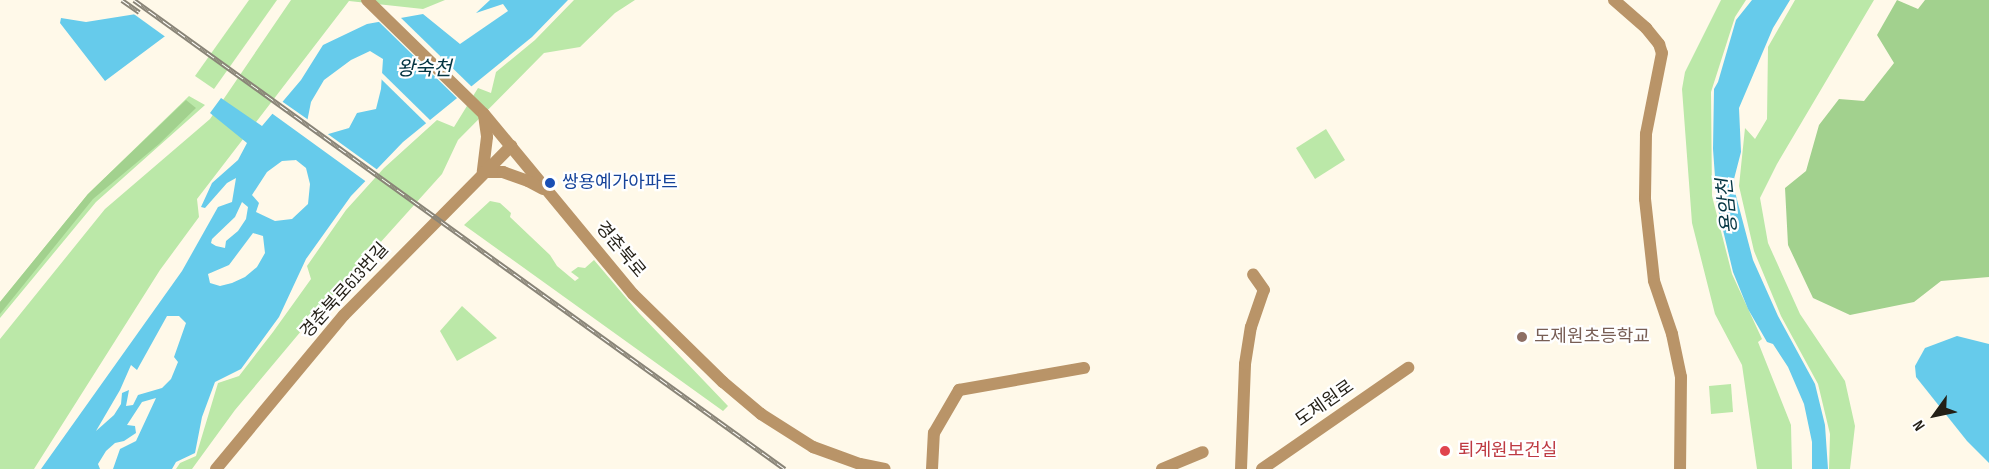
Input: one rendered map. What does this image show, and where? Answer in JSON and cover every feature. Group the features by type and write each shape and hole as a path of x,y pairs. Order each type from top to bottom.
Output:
{"street":[{"name":"경춘북로","path":"368,0 484,114 633,294 723,382 761,414 813,447 860,464 885,469"},
{"path":"1614,0 1646,28 1659,44 1662,53 1646,134 1645,199 1654,281 1672,334 1680,377 1680,469"},
{"path":"484,114 486,150 483,172 503,172 528,181 550,194"},
{"name":"경춘북로613번길","path":"216,469 345,315 511,146"},
{"path":"1240,469 1245,364 1251,327 1264,290 1253,274"},
{"path":"932,469 934,433 959,390 1084,368"},
{"name":"도제원로","path":"1262,469 1408,368"},
{"path":"1162,469 1203,452"}],"green space":[{"path":"249,0 277,0 214,89 195,76"},
{"path":"291,0 445,0 423,9 349,1 197,199 199,217 160,270 34,469 0,469 0,339 105,209 210,119"},
{"path":"574,0 635,0 615,13 580,47 544,53 458,140 442,174 307,324 235,410 192,469 176,469 180,463 196,456 218,383 239,376 273,332 311,279 307,266 346,210 384,168 437,120 454,127 478,88 491,93 496,72 535,40"},
{"path":"1721,0 1746,0 1735,17 1711,92 1712,196 1732,274 1762,339 1758,342 1791,425 1792,469 1757,469 1742,365 1715,314 1692,223 1682,89 1685,72"},
{"path":"1795,0 1874,0 1777,164 1760,198 1768,243 1800,314 1845,381 1855,426 1850,469 1829,469 1830,434 1818,384 1781,316 1754,251 1739,186 1745,128 1755,139 1767,119 1768,47"},
{"path":"1897,0 1918,9 1925,0 1989,0 1989,277 1941,281 1914,302 1850,315 1813,298 1788,245 1785,188 1806,171 1819,125 1839,99 1864,101 1894,63 1877,35"},
{"path":"189,96 205,105 96,202 0,318 0,302 88,194"},
{"path":"186,100 196,108 159,144 93,199 0,314 0,302 88,194"},
{"path":"1326,129 1345,160 1315,179 1296,148"},
{"path":"490,201 500,203 511,213 510,217 550,255 557,266 575,281 579,278 571,272 578,267 585,268 594,260 639,313 728,406 723,411 464,225"},
{"path":"462,306 497,338 457,361 440,331"},
{"path":"1731,384 1733,412 1711,414 1709,386"}],"water":[{"name":"왕숙천","path":"490,0 568,0 532,37 403,142 351,196 306,259 279,317 241,369 215,382 202,417 195,453 176,462 172,469 113,469 120,449 136,441 156,398 142,402 127,425 135,426 136,433 124,441 115,443 106,451 98,464 100,469 41,469 182,271 218,207 232,202 236,178 227,183 205,208 201,207 212,183 238,160 247,143 210,113 221,98 262,126 301,80 323,45 367,24 423,14 460,44 508,11 503,4 476,13","holes":["370,51 383,59 381,89 376,109 357,113 349,128 318,137 306,127 311,102 324,80 351,60","296,160 306,168 310,184 308,204 292,219 275,221 256,212 259,203 252,195 267,172 282,161","242,202 248,207 246,219 238,231 226,241 225,248 211,243 212,239 235,217","253,233 263,236 265,253 257,267 245,277 220,286 210,283 208,274 229,265","167,316 179,316 186,323 174,357 178,362 171,379 162,388 138,395 133,405 126,406 129,390 122,393 121,404 114,415 96,431 120,390 131,365 137,370"]},
{"name":"용암천","path":"1752,0 1790,0 1773,28 1739,108 1741,152 1734,179 1735,192 1753,260 1778,316 1815,384 1825,425 1828,469 1812,469 1812,442 1804,404 1788,367 1773,344 1767,342 1748,309 1733,272 1717,205 1713,149 1714,89 1736,20"},
{"path":"155,11 172,31 105,81 60,23 61,18 86,22"},
{"path":"1957,336 1989,344 1989,463 1967,441 1916,377 1915,366 1925,348"}],"pier":[{"path":"154,8 175,30 167,38 131,12"},
{"path":"398,15 473,88 459,100 376,19"},
{"path":"379,70 432,122 428,125 379,77"},
{"path":"280,100 310,121 309,126 319,134 325,132 379,171 368,183 270,112"}],"railway":[{"path":"122,0 139,12"},
{"path":"134,0 785,469"}],"place":[{"name":"쌍용예가아파트","path":"550,183"},
{"name":"도제원초등학교","path":"1522,337"},
{"name":"퇴계원보건실","path":"1445,451"}]}
